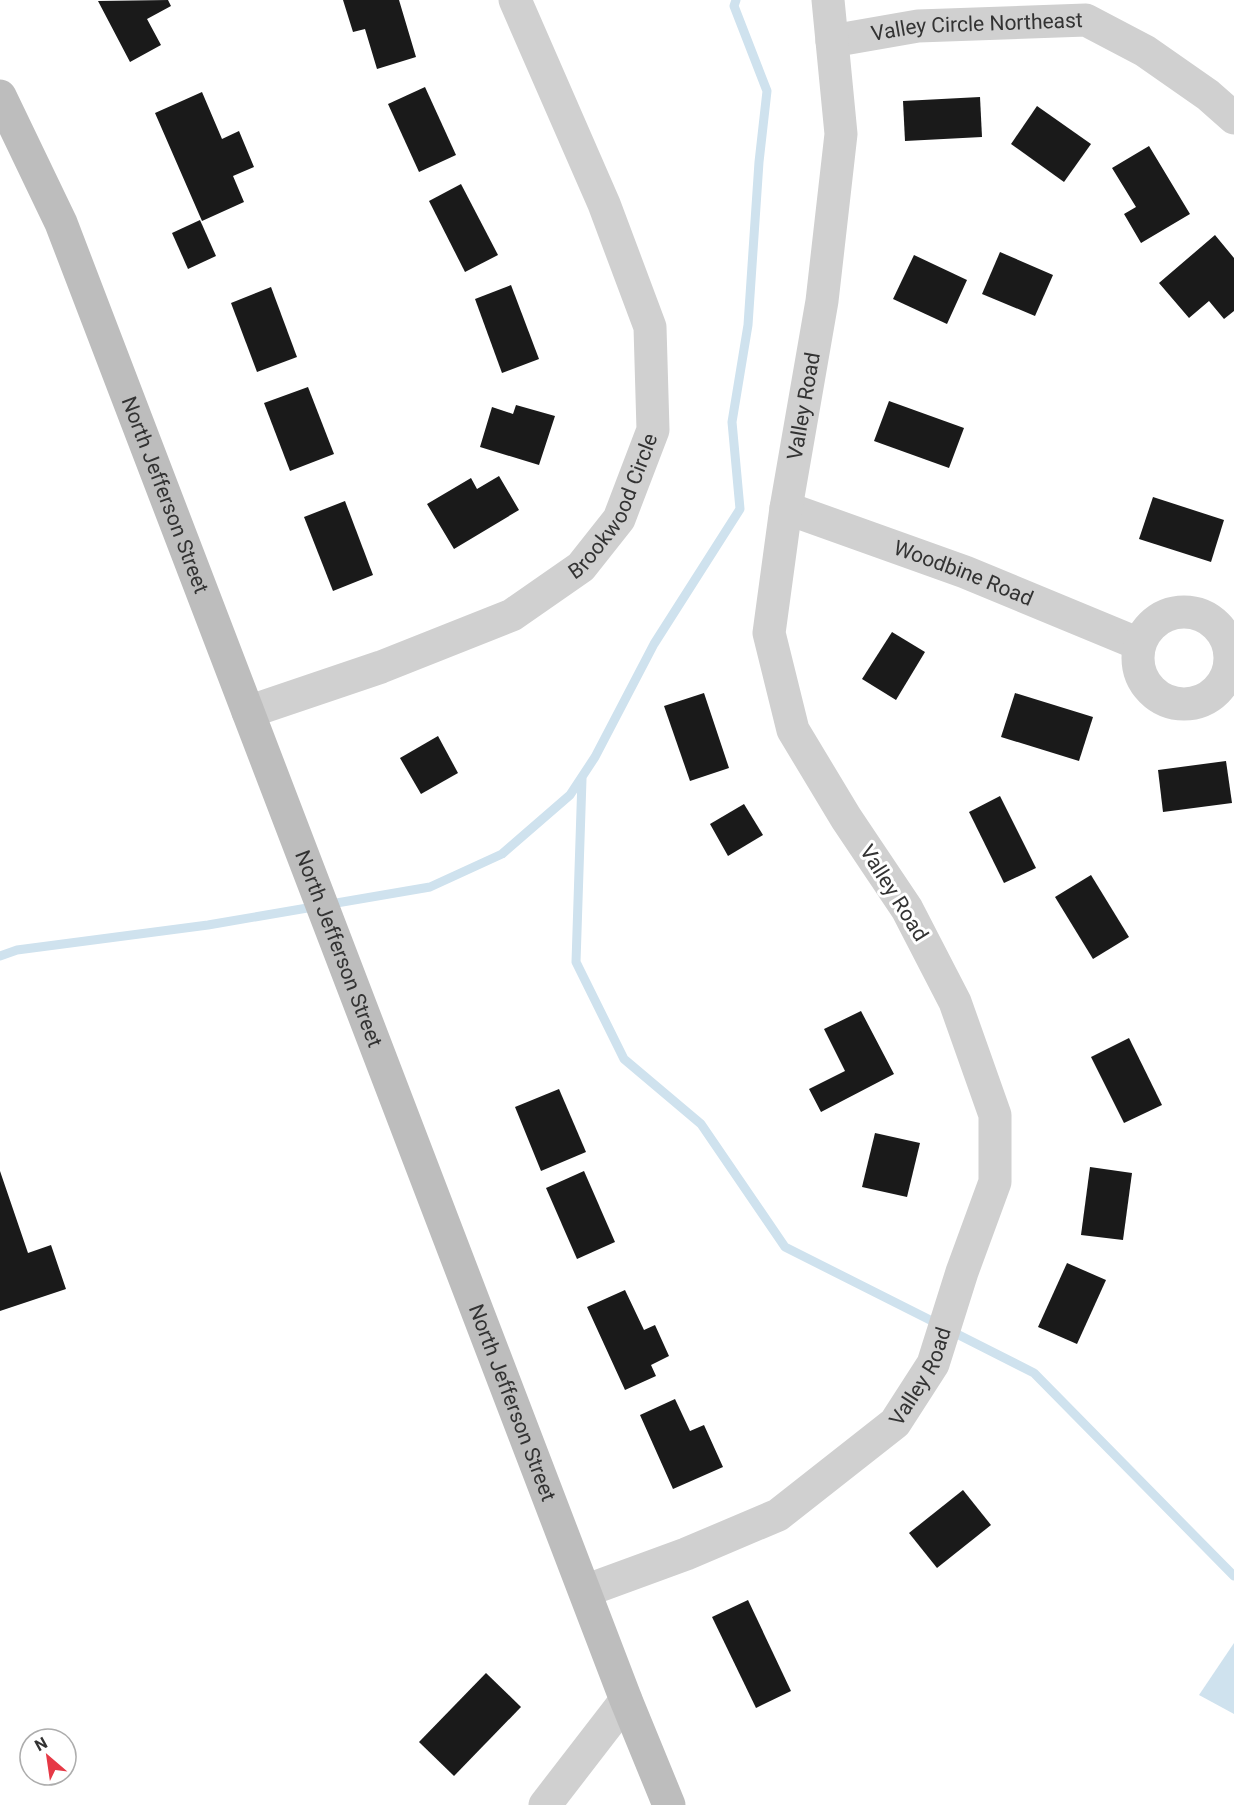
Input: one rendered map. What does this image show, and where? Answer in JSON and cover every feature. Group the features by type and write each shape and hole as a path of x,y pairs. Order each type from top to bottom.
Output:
{"main road":[{"name":"North Jefferson Street","path":"0,96 61,223 626,1700 669,1805"}],"street":[{"name":"Brookwood Circle","path":"248,712 381,667 512,615 581,567 620,519 653,430 650,327 604,204 515,0"},
{"name":"Valley Road","path":"585,1591 686,1554 778,1515 896,1423 933,1364 962,1272 995,1182 995,1115 955,1002 907,909 846,818 793,730 769,633 786,508 822,301 841,134 828,0"},
{"name":"Valley Circle Northeast","path":"832,41 918,26 1086,20 1145,51 1208,95 1234,118"},
{"name":"Woodbine Road","path":"786,508 965,572 1139,644"},
{"path":"545,1805 626,1700"}],"water":[{"path":"1234,1643 1234,1714 1199,1695"}],"building":[{"path":"168,0 171,6 147,19 161,45 130,62 98,1"},
{"path":"343,0 399,0 416,57 377,69 365,29 353,32"},
{"path":"425,87 456,155 419,172 388,104"},
{"path":"202,92 222,139 239,131 254,167 233,176 244,202 202,221 155,113"},
{"path":"980,97 982,137 905,141 903,101"},
{"path":"1037,106 1091,144 1064,182 1011,144"},
{"path":"1149,146 1190,214 1141,243 1124,214 1136,207 1112,168"},
{"path":"461,184 498,255 465,272 429,201"},
{"path":"200,220 216,256 188,269 172,233"},
{"path":"1215,235 1234,258 1234,311 1224,319 1209,301 1189,318 1159,283"},
{"path":"1000,252 1053,275 1035,316 982,294"},
{"path":"914,255 967,280 947,324 893,299"},
{"path":"511,285 539,359 502,373 475,299"},
{"path":"271,287 297,357 257,372 231,303"},
{"path":"308,387 334,454 290,471 264,403"},
{"path":"889,401 964,428 949,468 874,441"},
{"path":"516,405 555,416 539,465 480,447 492,407 513,414"},
{"path":"499,476 519,510 454,549 427,504 471,478 477,489"},
{"path":"1153,497 1224,520 1211,562 1139,539"},
{"path":"345,501 373,575 333,591 304,517"},
{"path":"892,632 925,652 896,700 862,679"},
{"path":"704,693 729,768 690,781 664,706"},
{"path":"1015,693 1093,717 1079,761 1001,737"},
{"path":"438,736 458,773 421,794 400,758"},
{"path":"1226,761 1232,803 1163,812 1158,770"},
{"path":"1000,796 1036,868 1004,883 969,812"},
{"path":"744,804 763,835 728,856 710,824"},
{"path":"1091,875 1129,937 1093,959 1055,897"},
{"path":"861,1011 894,1074 821,1112 809,1089 845,1071 824,1029"},
{"path":"1129,1038 1162,1105 1124,1123 1091,1057"},
{"path":"559,1089 586,1152 541,1171 515,1107"},
{"path":"875,1133 920,1143 907,1197 862,1187"},
{"path":"1090,1167 1132,1173 1123,1240 1081,1235"},
{"path":"0,1171 28,1253 51,1245 66,1289 0,1311"},
{"path":"584,1171 615,1242 577,1259 546,1188"},
{"path":"1067,1263 1106,1280 1077,1344 1038,1327"},
{"path":"625,1290 644,1330 655,1325 669,1356 651,1365 656,1376 625,1390 587,1307"},
{"path":"675,1399 690,1431 704,1425 723,1467 673,1489 640,1415"},
{"path":"963,1490 991,1525 937,1568 909,1533"},
{"path":"748,1600 791,1691 756,1708 712,1617"},
{"path":"486,1673 521,1707 454,1776 419,1742"}],"waterway":[{"path":"0,956 17,950 208,925 430,887 502,854 570,795 595,757 654,644 740,509 732,422 748,325 759,162 767,91 734,6 736,0"},
{"path":"582,779 576,962 624,1059 701,1124 785,1247 938,1324"},
{"path":"951,1331 1034,1373 1234,1576"}]}
